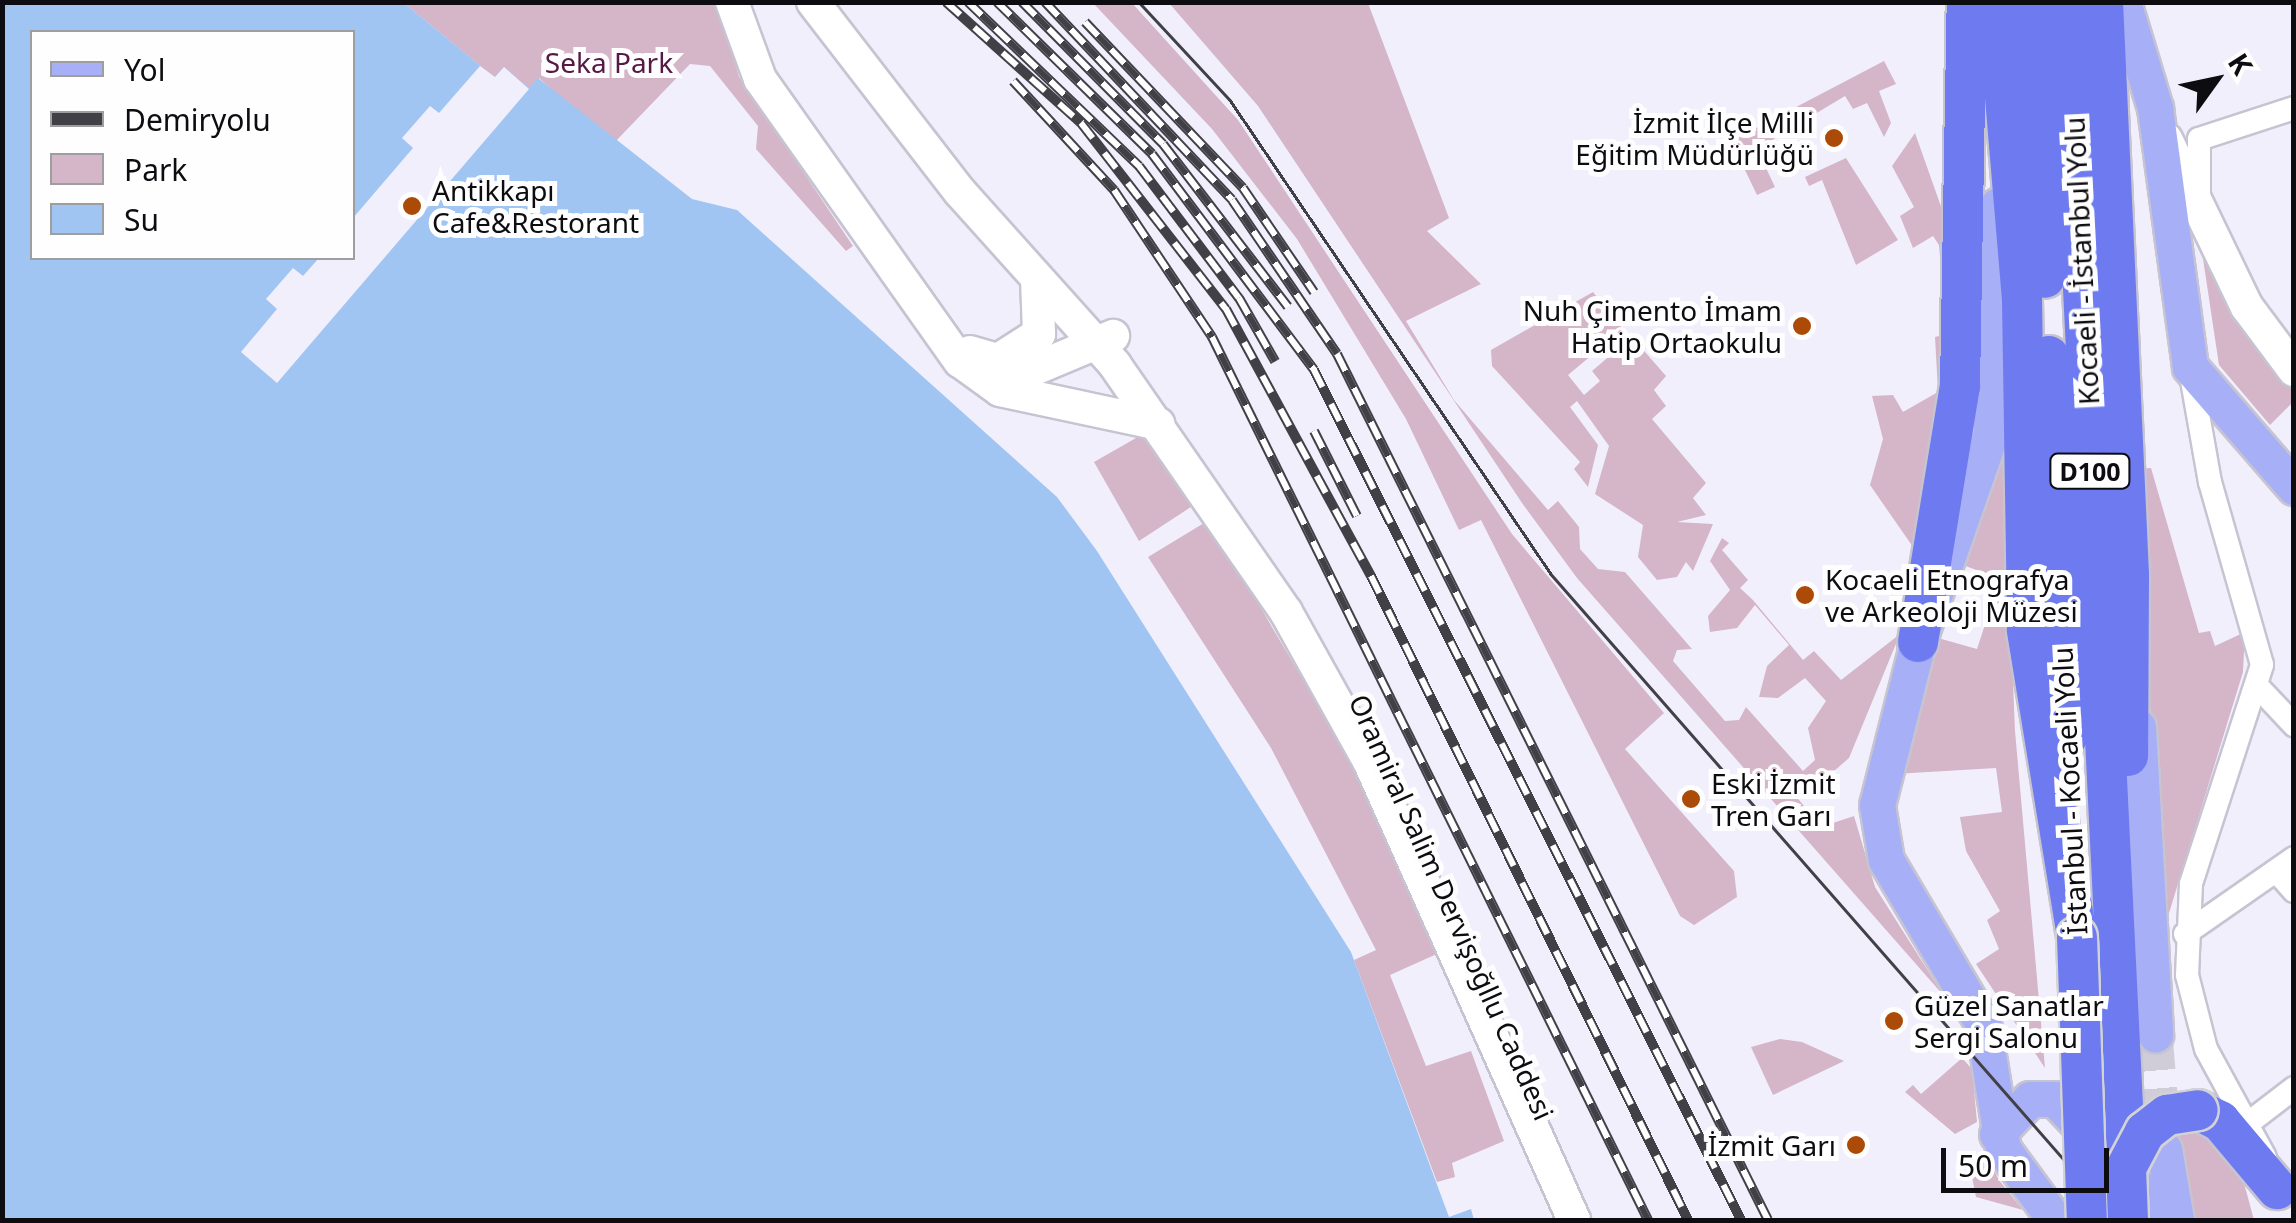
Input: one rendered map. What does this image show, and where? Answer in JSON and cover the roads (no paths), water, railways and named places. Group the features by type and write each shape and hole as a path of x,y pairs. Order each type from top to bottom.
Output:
{"highway":[{"path":"1918,642 1960,386 1967,2"},
{"name":"İstanbul - Kocaeli Yolu","path":"2032,2 2105,939 2087,1220"},
{"name":"Kocaeli - İstanbul Yolu","path":"2069,2 2105,939"},
{"path":"2103,2 2129,575 2105,939"},
{"path":"1997,21 2022,300 2027,631 2105,939"},
{"name":"D100","path":"2105,939 2128,1220"},
{"path":"2126,1168 2151,1125 2198,1110 2220,1121 2285,1197"}],"main road":[{"path":"732,2 760,78 917,300 985,381 1158,424"},
{"path":"813,2 1036,279 1114,351"},
{"path":"2123,2 2154,108 2199,214 2260,330 2294,370"},
{"path":"1997,21 1997,396 1982,468 1918,642 1878,771 1879,833 1903,894 1984,1024 1997,1134 2056,1220"},
{"name":"Oramiral Salim Dervişoğllu Caddesi","path":"881,89 1114,351 1281,566 1366,708 1598,1220"},
{"path":"2154,108 2190,367 2294,486"},
{"path":"991,365 1039,334 1036,279"},
{"path":"917,300 991,365 1032,370 1114,351"},
{"path":"1054,401 1114,351"},
{"name":"Oramiral Salim Dervişoğllu Caddesi","path":"1114,351 1158,424 1286,612 1369,761 1574,1220"},
{"path":"2129,575 2154,1035"},
{"path":"1997,1134 2030,1099 2055,1099 2172,1220"},
{"path":"2164,1149 2172,1220"}],"street":[{"path":"2199,214 2199,139 2294,108"},
{"path":"2190,367 2210,482 2258,639 2260,690 2191,884 2185,934 2200,1031 2251,1121 2285,1197"},
{"path":"2260,690 2294,725"},
{"path":"2185,934 2285,865 2294,890"},
{"path":"2251,1121 2294,1088"}],"water":[{"path":"2,3 404,3 494,77 504,67 529,88 538,78 692,199 737,210 1057,497 1097,551 1351,952 1449,1217 1471,1209 1474,1220 3,1220"}],"tunnel":[{"path":"2155,1035 2164,1143"}],"tram line":[{"path":"1139,2 1230,100 1551,574 2117,1220"}],"railway":[{"path":"946,2 1081,123 1226,309 1371,576 1688,1220"},
{"path":"968,2 1139,166 1239,298 1275,361"},
{"path":"997,2 1152,154 1314,370 1741,1220"},
{"path":"1022,2 1163,144 1288,307"},
{"path":"1045,2 1232,200 1337,354 1768,1220"},
{"path":"1085,22 1243,188 1314,292"},
{"path":"1013,81 1114,190 1212,337 1648,1220"},
{"path":"1314,431 1357,516"}],"place":[{"name":"İzmit İlçe Milli Eğitim Müdürlüğü","path":"1834,138"},
{"name":"Antikkapı Cafe&Restorant","path":"412,206"},
{"name":"Nuh Çimento İmam Hatip Ortaokulu","path":"1802,326"},
{"name":"Kocaeli Etnografya ve Arkeoloji Müzesi","path":"1805,595"},
{"name":"Eski İzmit Tren Garı","path":"1691,799"},
{"name":"Güzel Sanatlar Sergi Salonu","path":"1894,1021"},
{"name":"İzmit Garı","path":"1856,1145"}],"park label":[{"name":"Seka Park","path":"609,62"}]}
